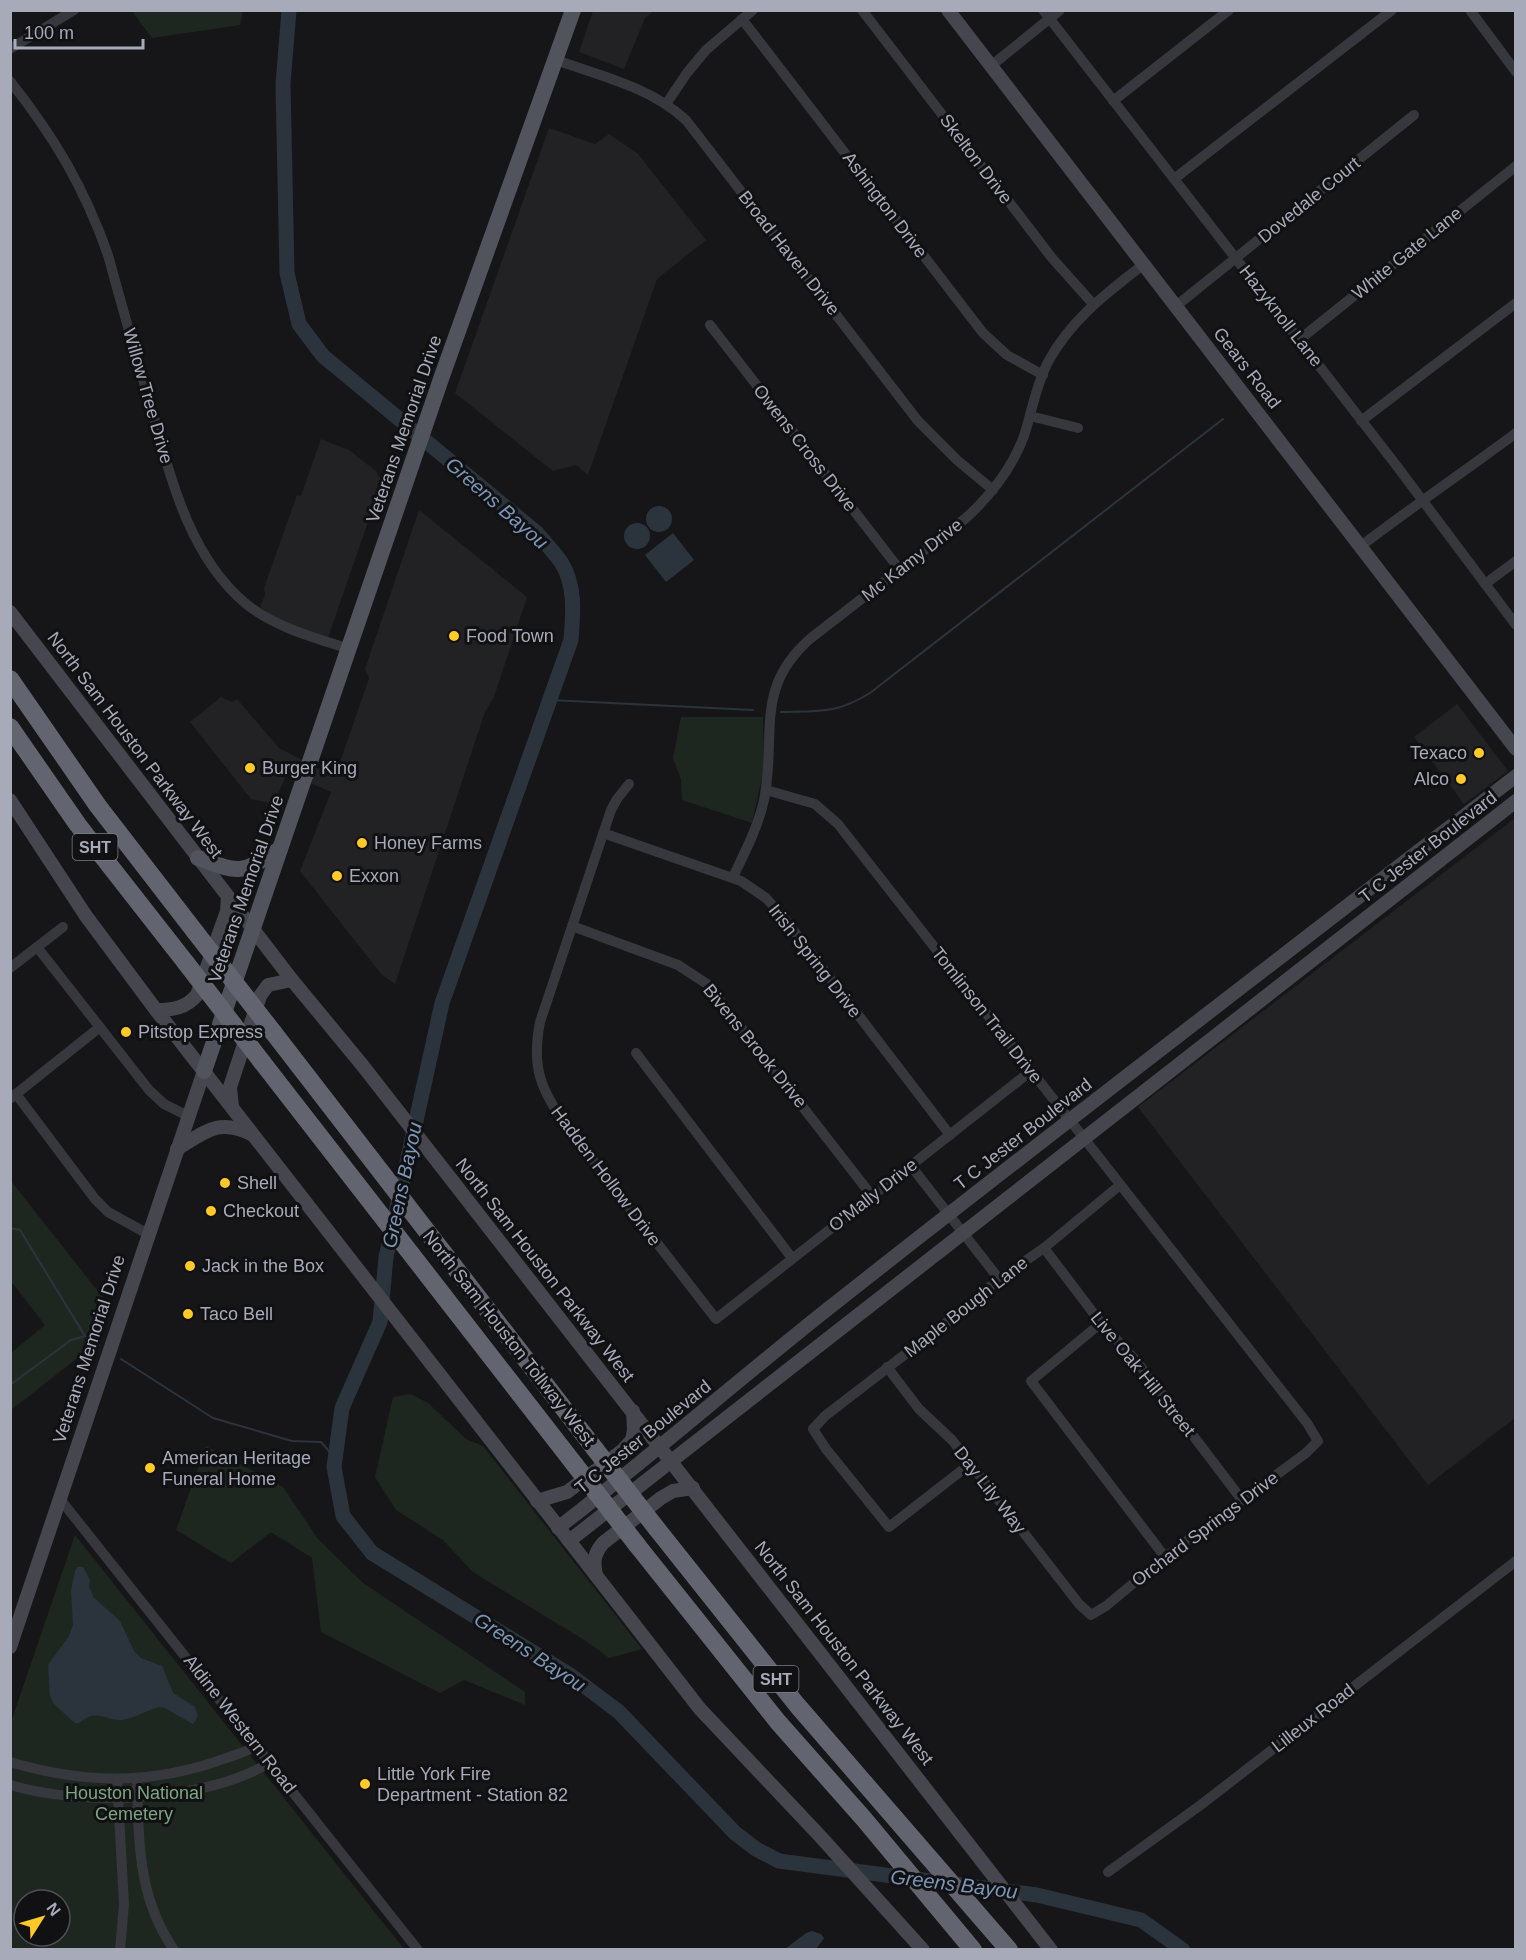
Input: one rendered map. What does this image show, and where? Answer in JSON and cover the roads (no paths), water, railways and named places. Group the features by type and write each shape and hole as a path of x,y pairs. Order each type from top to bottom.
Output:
{"highway":[{"name":"North Sam Houston Tollway West","path":"10,679 98,806 657,1529 797,1705 1009,1950"},
{"name":"North Sam Houston Tollway West","path":"10,727 78,825 574,1465 778,1722 864,1819 973,1950"}],"main road":[{"name":"Veterans Memorial Drive","path":"10,1647 188,1116 409,472 573,10"},
{"name":"Gears Road","path":"948,10 1515,749"},
{"name":"North Sam Houston Parkway West","path":"10,612 252,929 363,1066 633,1411 1051,1950"},
{"name":"T C Jester Boulevard","path":"558,1528 661,1447 770,1354 1258,973 1515,776"},
{"path":"10,800 86,916 156,1010 700,1709 923,1950"},
{"name":"T C Jester Boulevard","path":"569,1541 1515,801"},
{"path":"198,858 230,869 241,870 256,864 280,849"},
{"path":"1410,857 1423,874"},
{"path":"156,1010 172,1010 190,1004 197,995 227,911 228,897"},
{"path":"1258,973 1272,992"},
{"path":"233,1109 230,1101 230,1087 260,996 268,985 292,980"},
{"path":"177,1149 207,1130 221,1126 236,1127 254,1136"},
{"path":"834,1304 847,1322"},
{"path":"537,1501 567,1492 623,1450 632,1440 633,1411"},
{"path":"596,1576 593,1563 596,1552 603,1543 661,1498 673,1491 693,1488"}],"street":[{"path":"10,49 74,10"},
{"path":"666,104 706,50 753,10"},
{"name":"Skelton Drive","path":"862,10 1052,258 1093,304"},
{"path":"991,66 1046,15 1060,10"},
{"path":"1113,100 1228,10"},
{"path":"1174,179 1392,10"},
{"path":"1470,10 1515,72"},
{"name":"Hazyknoll Lane","path":"1046,15 1299,340 1515,625"},
{"name":"Ashington Drive","path":"742,19 982,333 1007,355 1042,375"},
{"name":"Broad Haven Drive","path":"556,60 645,91 666,104 691,126 918,421 948,452 993,490"},
{"name":"Willow Tree Drive","path":"10,81 54,141 74,173 95,218 108,255 172,483 183,514 207,557 235,594 266,617 289,628 349,649"},
{"name":"Dovedale Court","path":"1176,306 1414,115"},
{"name":"White Gate Lane","path":"1299,340 1515,166"},
{"name":"Mc Kamy Drive","path":"733,877 758,822 766,790 770,709 773,694 785,666 805,644 966,518 993,490 1014,457 1030,416 1042,375 1054,352 1093,304 1144,264"},
{"path":"1361,421 1515,303"},
{"name":"Owens Cross Drive","path":"711,325 900,570"},
{"path":"1030,416 1078,428"},
{"path":"1361,546 1421,500 1458,477 1515,432"},
{"path":"1485,584 1515,561"},
{"name":"Hadden Hollow Drive","path":"629,784 616,799 603,833 540,1022 536,1050 538,1074 545,1091 567,1126 716,1318"},
{"name":"Tomlinson Trail Drive","path":"766,790 815,804 838,824 1206,1293 1307,1423 1318,1441"},
{"name":"Irish Spring Drive","path":"603,833 733,877 754,888 780,913 950,1135"},
{"name":"Bivens Brook Drive","path":"572,926 678,965 707,984 872,1196"},
{"path":"10,968 63,927"},
{"path":"37,947 149,1090 164,1104 188,1116"},
{"path":"100,1027 13,1096 95,1199 114,1216 148,1234"},
{"path":"636,1053 792,1258"},
{"name":"O'Mally Drive","path":"716,1318 1031,1071"},
{"path":"911,1166 999,1279"},
{"name":"Maple Bough Lane","path":"970,1464 889,1527 826,1449 813,1429 825,1416 999,1279 1044,1248 1120,1185"},
{"name":"Live Oak Hill Street","path":"1044,1248 1101,1323 1138,1363 1242,1500"},
{"path":"1101,1323 1031,1381 1165,1557"},
{"name":"Day Lily Way","path":"887,1367 919,1409 952,1440 1079,1604 1091,1616"},
{"name":"Orchard Springs Drive","path":"1091,1616 1165,1557 1306,1453 1318,1441"},
{"name":"Aldine Western Road","path":"60,1499 418,1950"},
{"name":"Lilleux Road","path":"1108,1872 1202,1804 1515,1561"},
{"path":"10,1762 63,1775 137,1779 167,1776 249,1751 258,1746"},
{"path":"10,1785 45,1793 81,1797 138,1797 201,1788 237,1778 271,1762"},
{"path":"117,1779 124,1915 120,1950"},
{"path":"137,1779 140,1855 150,1903 161,1929 174,1950"},
{"path":"122,1856 140,1855"}],"waterway":[{"name":"Greens Bayou","path":"289,10 283,84 287,273 299,324 323,356 537,533 566,571 572,600 571,640 442,1003 386,1257 380,1322 342,1408 334,1467 343,1516 372,1553 570,1675 619,1712 735,1833 756,1849 779,1861 1037,1895 1141,1920 1183,1950"},
{"path":"781,712 837,708 870,693 1223,419"},
{"path":"550,700 753,710"},
{"path":"10,1228 20,1230 85,1336 99,1345"},
{"path":"10,1385 71,1340 85,1336"},
{"path":"121,1359 213,1418 292,1441 321,1442 335,1458"}],"place":[{"name":"Food Town","path":"454,636"},
{"name":"Texaco","path":"1479,753"},
{"name":"Burger King","path":"250,768"},
{"name":"Alco","path":"1461,779"},
{"name":"Honey Farms","path":"362,843"},
{"name":"Exxon","path":"337,876"},
{"name":"Pitstop Express","path":"126,1032"},
{"name":"Shell","path":"225,1183"},
{"name":"Checkout","path":"211,1211"},
{"name":"Jack in the Box","path":"190,1266"},
{"name":"Taco Bell","path":"188,1314"},
{"name":"American Heritage Funeral Home","path":"150,1468"},
{"name":"Little York Fire Department - Station 82","path":"365,1784"}],"park label":[{"name":"Houston National Cemetery","path":"134,1803"}]}
